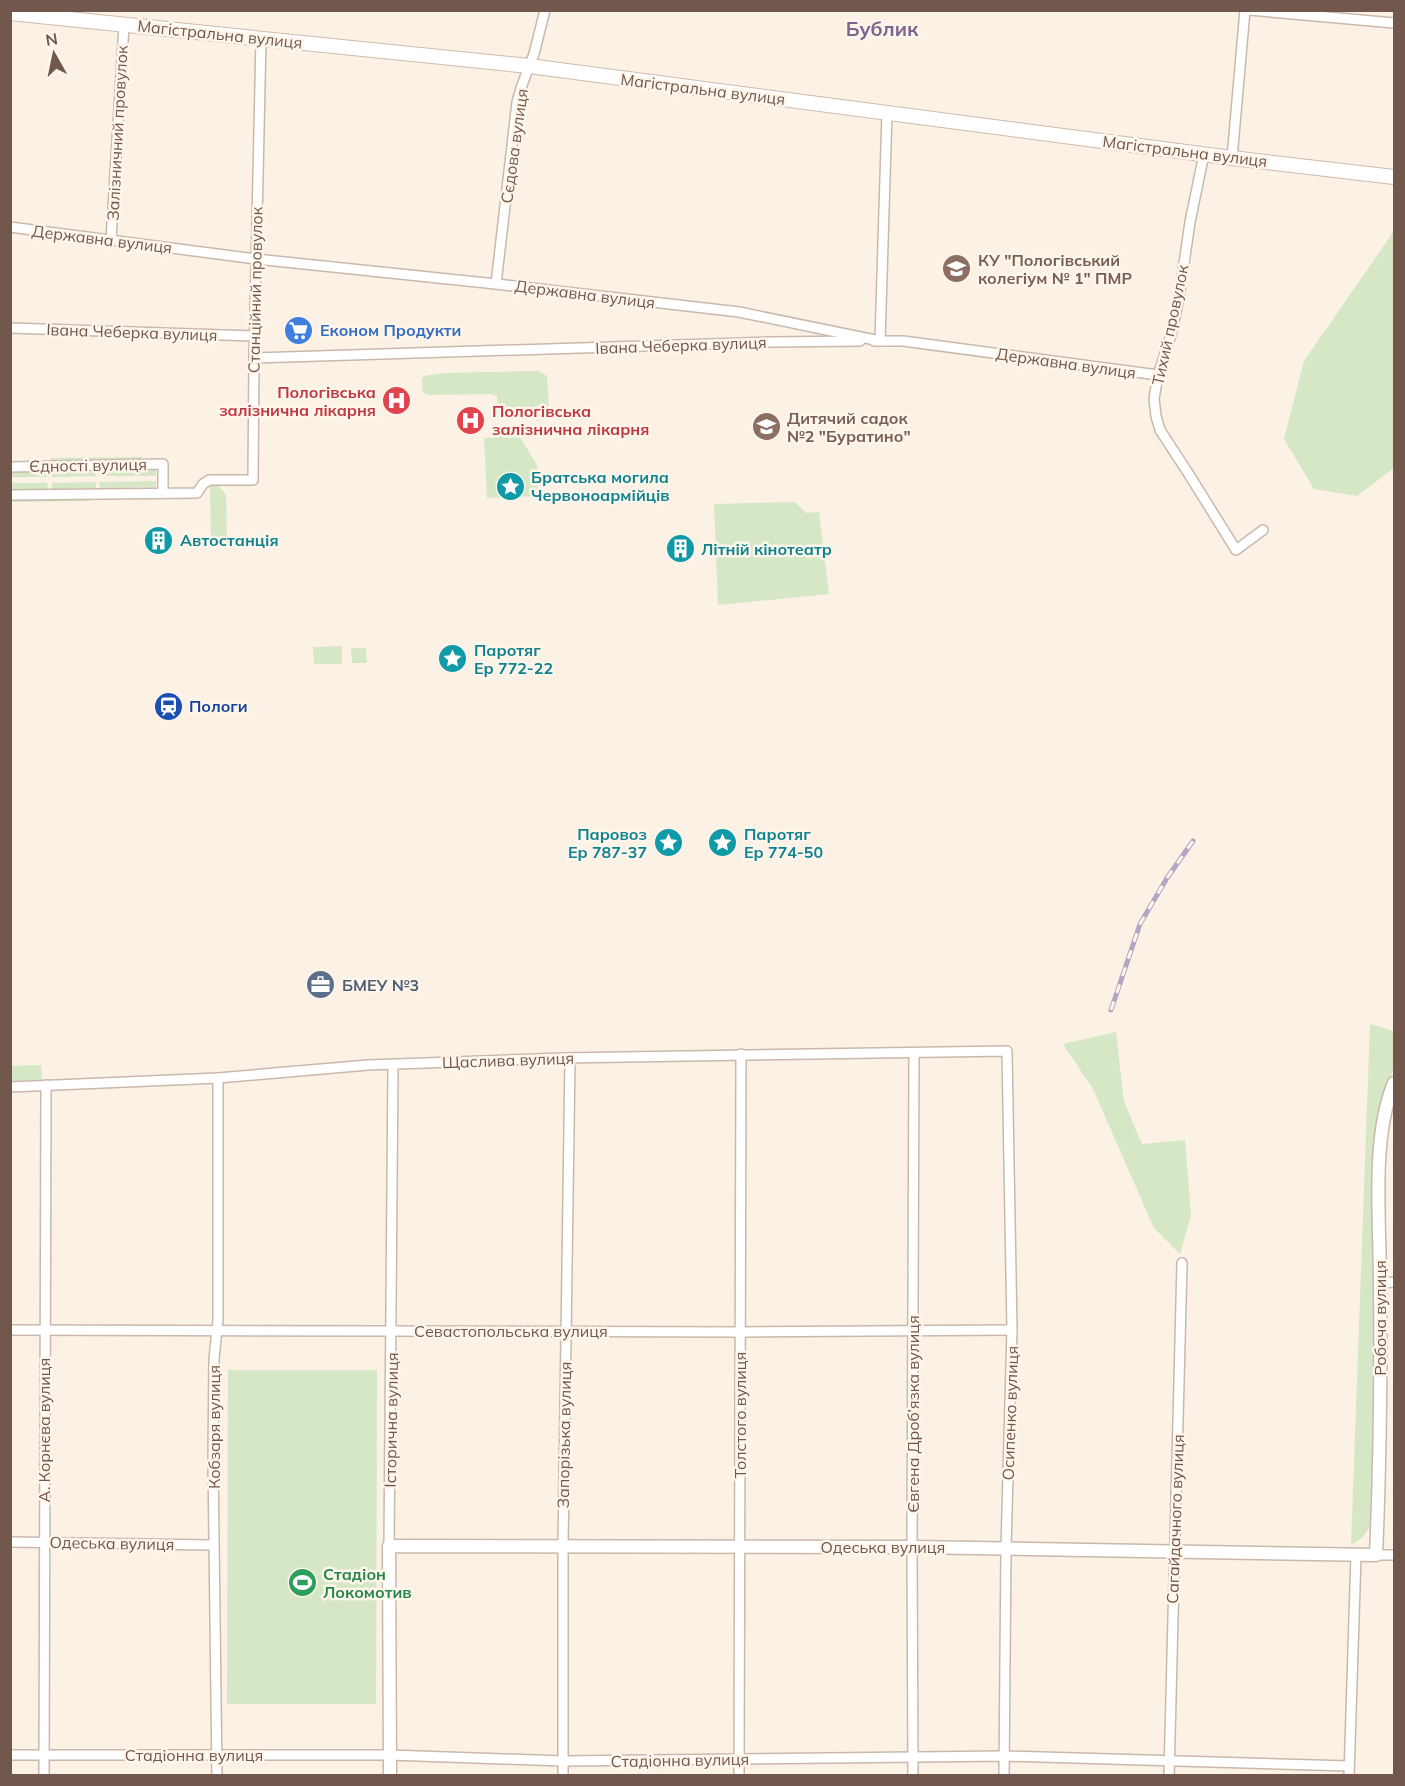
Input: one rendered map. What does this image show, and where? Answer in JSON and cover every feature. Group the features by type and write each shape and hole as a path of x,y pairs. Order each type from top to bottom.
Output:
{"main road":[{"name":"Магістральна вулиця","path":"10,13 529,66 1232,158 1395,177"}],"street":[{"name":"Сєдова вулиця","path":"496,284 517,102 537,47 545,10"},
{"path":"1232,158 1247,10 1395,24"},
{"name":"Залізничний провулок","path":"111,240 124,25"},
{"name":"Станційний провулок","path":"163,493 197,493 209,480 253,480 261,39"},
{"path":"880,341 887,113"},
{"name":"Тихий провулок","path":"1204,154 1190,222 1179,298 1171,335 1158,375 1154,399 1156,416 1160,430 1236,549 1263,530"},
{"name":"Державна вулиця","path":"10,227 256,259 739,312 880,341 903,341 1158,375"},
{"name":"Івана Чеберка вулиця","path":"10,328 254,336"},
{"name":"Івана Чеберка вулиця","path":"254,358 880,341"},
{"name":"Єдності вулиця","path":"10,467 163,464 163,493 10,495"},
{"name":"Щаслива вулиця","path":"10,1087 218,1078 368,1065 741,1054 1007,1051"},
{"name":"Осипенко вулиця","path":"1004,1776 1006,1548 1012,1330 1007,1051"},
{"name":"Євгена Дроб’язка вулиця","path":"913,1776 914,1053"},
{"name":"Толстого вулиця","path":"739,1776 741,1054"},
{"name":"Запорізька вулиця","path":"563,1776 565,1331 570,1058"},
{"name":"Історична вулиця","path":"390,1776 389,1546 393,1065"},
{"name":"Кобзаря вулиця","path":"217,1776 213,1545 218,1078"},
{"name":"Робоча вулиця","path":"1376,1555 1379,1491 1379,1175 1385,1110 1395,1083"},
{"name":"А. Корнєва вулиця","path":"44,1776 46,1085"},
{"name":"Сагайдачного вулиця","path":"1168,1776 1182,1263"},
{"path":"1380,1283 1395,1282"},
{"name":"Севастопольська вулиця","path":"10,1330 740,1332 1012,1330"},
{"name":"Одеська вулиця","path":"10,1542 213,1545"},
{"name":"Одеська вулиця","path":"389,1546 912,1547 1376,1555"},
{"path":"1349,1771 1356,1555"},
{"path":"1376,1555 1395,1555"},
{"name":"Стадіонна вулиця","path":"10,1755 390,1755 564,1761 1004,1756 1169,1760 1349,1771"}],"green space":[{"path":"1394,231 1394,468 1357,496 1314,489 1284,439 1304,361"},
{"path":"538,371 547,376 549,409 544,417 501,418 498,414 497,396 491,394 430,395 423,393 422,379 424,376 444,373"},
{"path":"520,437 537,465 538,496 487,498 484,438"},
{"path":"142,457 142,460 51,462 51,458"},
{"path":"156,469 156,476 99,476 99,470"},
{"path":"95,470 96,476 52,477 51,471"},
{"path":"10,471 47,471 47,477 11,477"},
{"path":"156,481 156,487 100,488 99,482"},
{"path":"96,482 96,488 52,489 52,483"},
{"path":"11,483 47,483 48,489 11,489"},
{"path":"210,484 217,484 226,495 227,538 211,538"},
{"path":"89,497 90,501 11,502 10,499"},
{"path":"795,502 806,513 819,512 829,594 718,605 714,504"},
{"path":"342,646 342,664 314,664 313,647"},
{"path":"351,648 366,648 367,663 352,663"},
{"path":"1370,1024 1394,1031 1394,1068 1380,1103 1376,1126 1374,1167 1376,1503 1369,1528 1351,1545"},
{"path":"1116,1032 1124,1102 1142,1144 1185,1140 1191,1215 1180,1254 1154,1228 1093,1089 1063,1044"},
{"path":"41,1065 42,1080 11,1081 11,1066"},
{"name":"Стадіон Локомотив","path":"228,1370 377,1370 376,1704 227,1704"}],"railway":[{"path":"1111,1010 1140,924 1167,878 1193,841"}],"place":[{"name":"КУ \"Пологівський колегіум № 1\" ПМР","path":"957,269"},
{"name":"Економ Продукти","path":"299,330"},
{"name":"Пологiвська залiзнична лiкарня","path":"397,401"},
{"name":"Пологівська залізнична лікарня","path":"471,420"},
{"name":"Дитячий садок №2 \"Буратино\"","path":"766,427"},
{"name":"Братська могила Червоноармійців","path":"510,486"},
{"name":"Автостанція","path":"159,540"},
{"name":"Літній кінотеатр","path":"680,549"},
{"name":"Паротяг Ер 772-22","path":"453,659"},
{"name":"Пологи","path":"168,706"},
{"name":"Паровоз Ер 787-37","path":"668,843"},
{"name":"Паротяг Ер 774-50","path":"723,843"},
{"name":"БМЕУ №3","path":"321,985"},
{"name":"Стадіон Локомотив","path":"302,1583"}],"district":[{"name":"Бублик","path":"882,29"}]}
